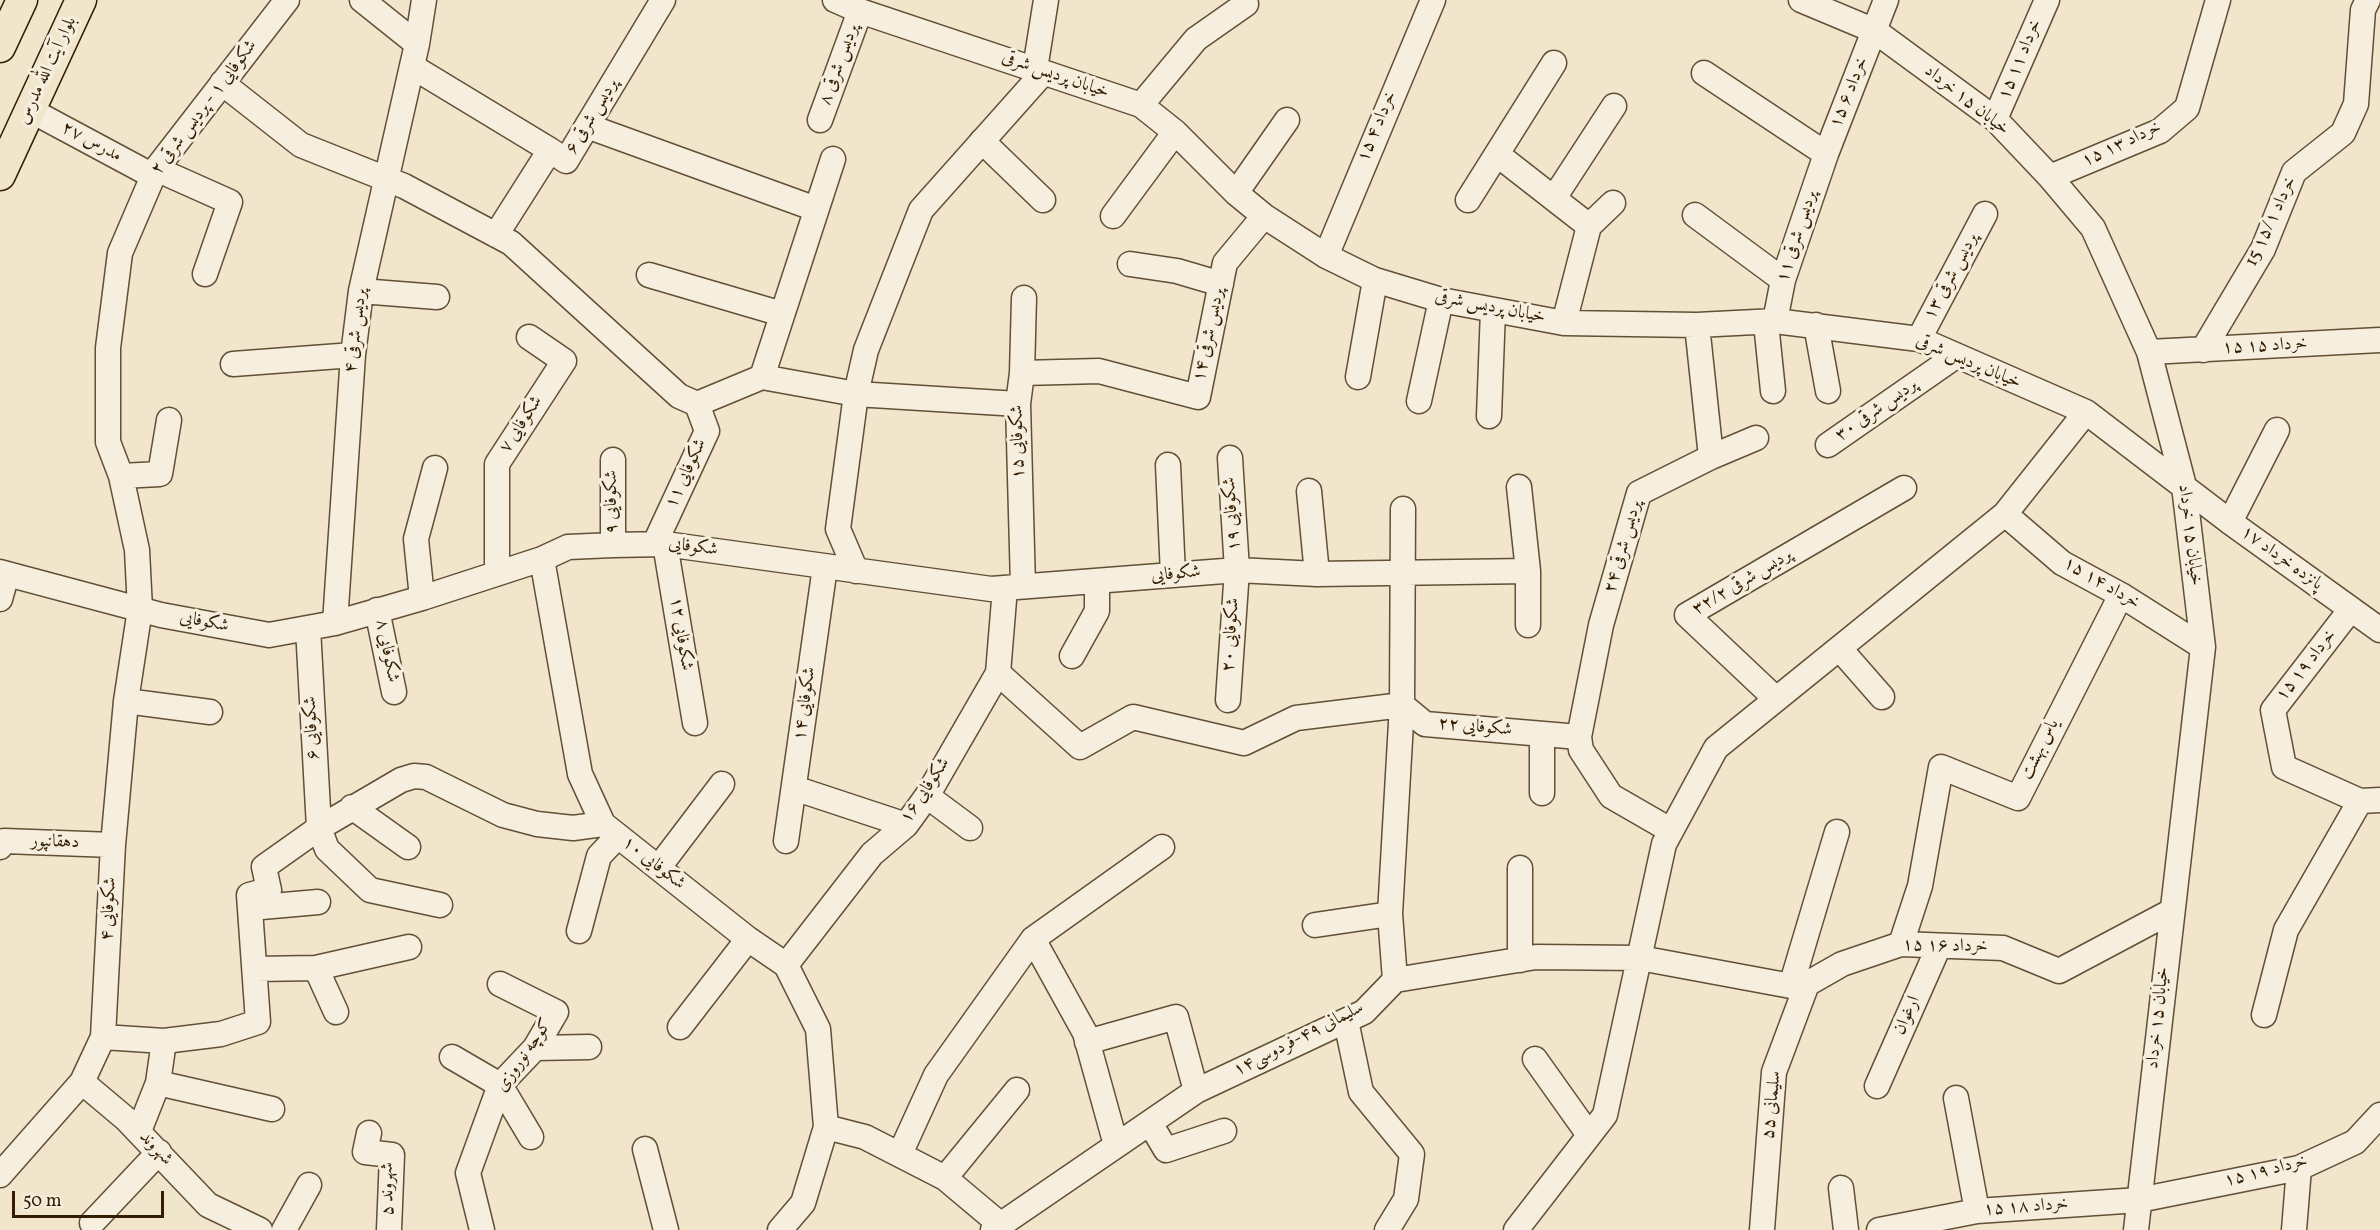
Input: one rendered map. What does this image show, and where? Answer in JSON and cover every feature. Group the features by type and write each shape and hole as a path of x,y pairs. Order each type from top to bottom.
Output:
{"main road":[{"path":"0,47 22,0"},
{"name":"بلوار آیت الله مدرس","path":"0,175 81,0"}],"street":[{"name":"شکوفایی ۱ - پردیس شرقی ۲","path":"140,609 137,550 121,476 108,442 108,348 120,253 154,172 287,0"},
{"path":"362,0 415,55 550,150"},
{"name":"پردیس شرقی ۴","path":"335,623 353,356 361,291 385,178 415,55 424,0"},
{"name":"پردیس شرقی ۶","path":"496,235 550,150 566,161 663,0"},
{"name":"خیابان پردیس شرقی","path":"835,0 861,11 1141,105 1175,132 1236,193 1264,216 1326,256 1375,280 1441,300 1564,323 1697,325 1771,322 1816,325 1919,339 2086,412 2184,486"},
{"path":"856,571 838,529 856,394 866,350 921,210 982,141 1039,71 1046,0"},
{"name":"۱۵ خرداد ۴","path":"1326,256 1433,0"},
{"name":"خیابان ۱۵ خرداد","path":"1801,0 1875,31 1995,119 2050,177 2093,228 2150,352 2184,486 2203,647 2170,912 2136,1230"},
{"name":"۱۵ خرداد ۶","path":"1826,154 1886,0"},
{"name":"۱۵ خرداد ۱۱","path":"1995,119 2047,0"},
{"name":"۱۵ خرداد ۱۳","path":"2050,177 2160,131 2187,108 2218,0"},
{"name":"15 خرداد ۱۵/۱","path":"2203,350 2263,249 2294,172 2343,133 2356,104 2362,10 2368,0"},
{"path":"1141,105 1196,39 1246,4"},
{"name":"پردیس شرقی ۸","path":"820,120 861,11"},
{"path":"1468,200 1554,63"},
{"path":"1704,73 1826,154"},
{"path":"222,83 301,145 385,178 511,243 679,396 697,404 762,377 856,394 1018,404"},
{"path":"1554,198 1614,106"},
{"name":"مدرس ۲۷","path":"30,110 154,172 230,202 205,274"},
{"path":"1236,193 1287,120"},
{"path":"587,126 816,209"},
{"path":"1113,216 1175,132"},
{"path":"982,141 1043,200"},
{"path":"1498,154 1589,226"},
{"name":"پردیس شرقی ۱۱","path":"1773,391 1771,322 1826,154"},
{"path":"762,377 832,159"},
{"path":"1564,323 1589,226 1612,203"},
{"path":"1695,214 1783,280"},
{"name":"پردیس شرقی ۱۳","path":"1919,339 1985,214"},
{"name":"پردیس شرقی ۱۴","path":"1022,373 1099,371 1198,397 1225,263 1264,216"},
{"path":"1130,264 1177,271 1221,284"},
{"path":"649,275 782,314"},
{"path":"1358,377 1375,280"},
{"path":"361,291 437,297"},
{"name":"شکوفایی ۱۵","path":"1014,587 1018,404 1022,373 1024,298"},
{"path":"1419,401 1441,300"},
{"path":"1489,416 1493,310"},
{"path":"1697,325 1711,457"},
{"path":"1816,325 1828,391"},
{"name":"شکوفایی ۷","path":"497,572 497,464 564,361 529,337"},
{"name":"۱۵ خرداد ۱۵","path":"2150,352 2380,340"},
{"path":"233,364 353,356"},
{"name":"پردیس شرقی ۳۰","path":"1828,445 1956,357"},
{"name":"شکوفایی ۱۱","path":"660,543 707,431 697,404"},
{"path":"1516,1230 1605,1115 1664,844 1716,748 2005,514 2086,412"},
{"path":"121,476 160,474 169,420"},
{"path":"2230,522 2277,430"},
{"name":"پردیس شرقی ۲۴","path":"1579,737 1601,625 1639,493 1711,457 1756,438"},
{"name":"شکوفایی ۱۹","path":"1230,458 1237,570"},
{"name":"شکوفایی ۹","path":"613,460 613,545"},
{"path":"1168,465 1173,575"},
{"path":"422,598 416,539 435,468"},
{"name":"پانزده خرداد ۱۷","path":"2184,486 2380,630"},
{"path":"1518,487 1527,571 1528,624"},
{"name":"پردیس شرقی ۳۲/۲","path":"1776,699 1687,615 1904,488"},
{"path":"1309,491 1317,574"},
{"path":"1403,509 1402,705 1390,914 1395,980 1536,957 1640,958 1799,985"},
{"name":"۱۵ خرداد ۱۴","path":"2005,514 2062,563 2121,595 2203,647"},
{"name":"شکوفایی","path":"4,573 140,609 269,636 335,623 422,598 542,559 568,547 660,543 991,589 1237,570 1317,574 1527,571"},
{"name":"شکوفایی ۱۲","path":"660,543 695,723"},
{"name":"شکوفایی ۱۰","path":"542,559 580,774 610,830 748,939 786,965 818,1029 826,1127"},
{"name":"شکوفایی ۱۴","path":"786,841 825,567"},
{"name":"شکوفایی ۲۰","path":"1228,700 1237,570"},
{"path":"0,599 4,573"},
{"path":"1072,656 1097,611 1097,582"},
{"name":"شکوفایی ۱۶","path":"786,965 872,854 906,825 927,796 998,673 1014,587"},
{"name":"یاس بهشت","path":"1901,944 1920,886 1941,767 2018,798 2121,595"},
{"name":"شکوفایی ۴","path":"0,1175 82,1082 103,1037 113,845 126,702 140,609"},
{"name":"۱۵ خرداد ۱۹","path":"2351,609 2273,710 2284,766 2370,800"},
{"name":"شکوفایی ۸","path":"377,610 394,692"},
{"name":"شکوفایی ۶","path":"308,628 318,828"},
{"path":"1840,649 1882,697"},
{"path":"998,673 1080,747 1133,717 1244,743 1296,718 1402,705"},
{"path":"126,702 210,712"},
{"name":"شکوفایی ۲۲","path":"1402,705 1425,724 1579,737"},
{"path":"1542,735 1542,792"},
{"path":"1579,737 1581,750 1611,796 1670,830"},
{"path":"103,1037 164,1041 221,1034 258,1022 249,895 269,890 264,867 318,828 352,807 401,780 414,776 438,782 503,815 537,824 610,830 599,856 579,931"},
{"path":"659,867 722,784"},
{"path":"794,788 906,825"},
{"path":"927,796 970,828"},
{"path":"2264,1015 2286,930 2370,800"},
{"path":"352,807 408,847"},
{"path":"318,828 327,849 370,890 441,905"},
{"name":"سلیمانی ۵۵","path":"1762,1230 1774,1072 1799,985 1837,832"},
{"name":"دهقانپور","path":"0,847 4,842 113,845"},
{"path":"900,1154 936,1075 1033,939 1162,847"},
{"path":"1520,868 1520,960"},
{"path":"250,908 318,902"},
{"name":"۱۵ خرداد ۱۶","path":"1799,985 1842,964 1901,944 2003,948 2059,971 2170,912"},
{"path":"1315,925 1390,914"},
{"path":"680,1027 748,939"},
{"path":"1033,939 1087,1042 1116,1145"},
{"name":"ارغوان","path":"1877,1086 1939,946"},
{"path":"256,969 316,968 409,947"},
{"path":"316,968 336,1012"},
{"name":"سلیمانی ۴۹-فردوسی۱۴","path":"997,1227 1196,1091 1364,1012 1395,980"},
{"name":"کوچه نوروزی","path":"482,1230 468,1173 500,1086 535,1048 556,1012 500,984"},
{"path":"1087,1042 1176,1017 1196,1091"},
{"path":"1346,1021 1361,1092 1412,1154 1406,1199 1387,1230"},
{"path":"138,1131 158,1083 164,1041"},
{"path":"535,1048 589,1047"},
{"path":"452,1058 500,1086 531,1137"},
{"path":"1535,1059 1589,1135"},
{"name":"شهروند","path":"82,1082 138,1131 208,1205 260,1230"},
{"path":"158,1083 272,1108"},
{"path":"945,1178 1017,1090"},
{"path":"1956,1098 1977,1211"},
{"name":"۱۵ خرداد ۱۹","path":"2139,1200 2299,1168 2355,1142 2380,1115"},
{"path":"1150,1123 1166,1150 1224,1131"},
{"path":"780,1230 803,1203 826,1127 865,1137 945,1178 997,1227"},
{"name":"شهروند ۵","path":"369,1133 365,1152 392,1155 389,1230"},
{"path":"645,1149 666,1230"},
{"path":"92,1223 159,1152"},
{"path":"2294,1230 2299,1168"},
{"path":"284,1230 309,1185"},
{"path":"1841,1188 1846,1230"},
{"name":"۱۵ خرداد ۱۸","path":"1879,1230 1918,1226 1977,1211 2139,1200"}]}
